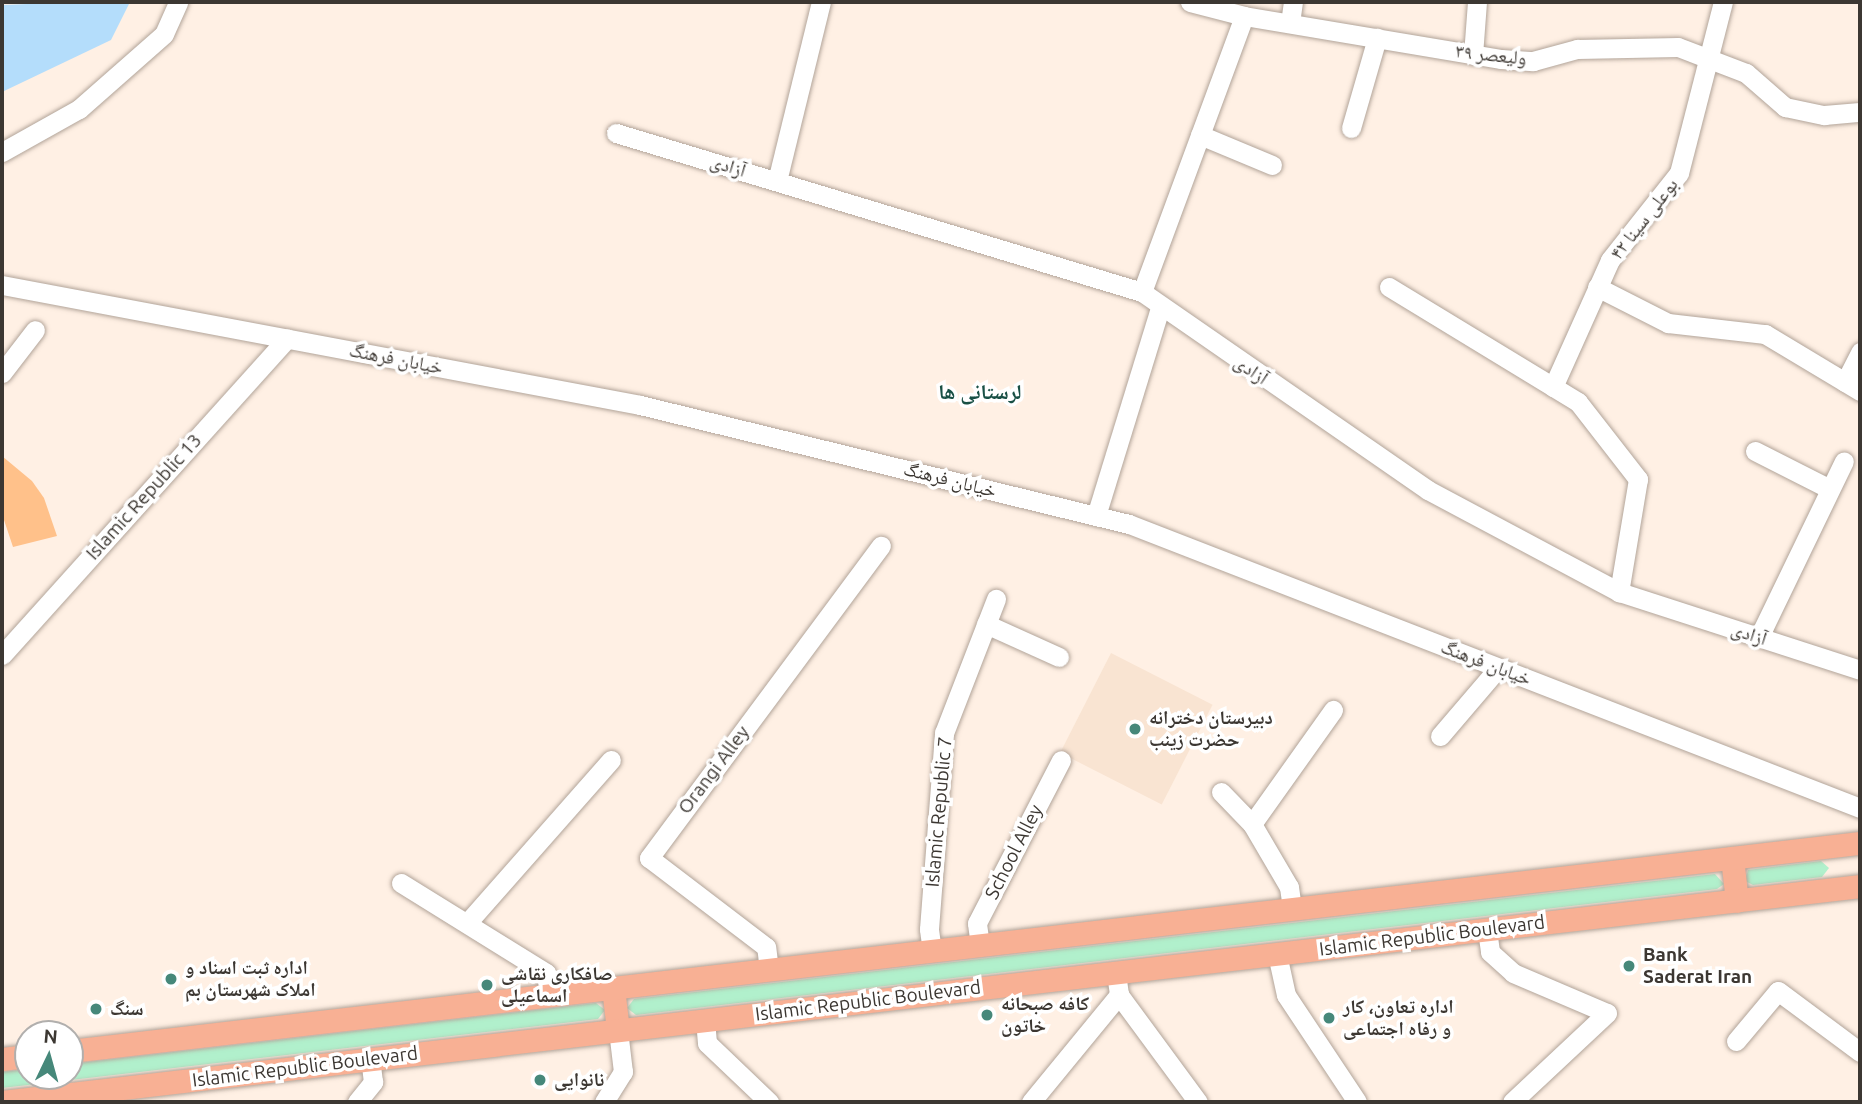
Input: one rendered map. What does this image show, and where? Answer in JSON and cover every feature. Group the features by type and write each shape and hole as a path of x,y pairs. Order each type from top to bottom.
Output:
{"main road":[{"path":"84,1049 1860,843"},
{"path":"1732,858 1737,901"},
{"name":"Islamic Republic Boulevard","path":"2,1102 705,1020 1118,984 1278,954 1860,886"},
{"path":"613,988 618,1030"}],"street":[{"path":"2,152 79,109 164,34 178,2"},
{"path":"777,181 821,2"},
{"name":"ولیعصر ۳۹","path":"1190,2 1244,16 1473,55 1533,61 1577,49 1646,46 1709,56 1746,73 1785,107 1824,115 1860,112"},
{"path":"1290,23 1293,2"},
{"path":"1473,55 1477,2"},
{"name":"بوعلی سینا ۴۲","path":"1553,387 1609,260 1679,173 1723,2"},
{"path":"1142,292 1244,16"},
{"path":"1351,128 1377,38"},
{"name":"آزادی","path":"616,133 1142,292 1160,308 1428,490 1619,592 1860,670"},
{"path":"1200,135 1272,165"},
{"name":"خیابان فرهنگ","path":"2,285 640,405 1129,524 1860,808"},
{"path":"1389,287 1578,402 1638,479 1619,592"},
{"path":"1597,287 1668,323 1765,334 1853,387 1860,352"},
{"path":"1096,516 1160,308"},
{"path":"2,373 35,330"},
{"name":"Islamic Republic 13","path":"2,656 287,339"},
{"path":"1755,451 1830,489"},
{"path":"1759,637 1844,461"},
{"name":"Orangi Alley","path":"769,970 766,947 649,858 881,546"},
{"name":"Islamic Republic 7","path":"932,951 929,929 944,733 996,599"},
{"path":"986,624 1059,657"},
{"path":"1440,736 1498,667"},
{"path":"1252,824 1333,710"},
{"path":"468,922 611,760"},
{"name":"School Alley","path":"980,945 977,923 1061,760"},
{"path":"1221,792 1252,824 1289,887 1292,909"},
{"path":"401,883 468,922 546,973 549,995"},
{"path":"1487,930 1490,952 1513,973 1607,1013 1512,1102"},
{"path":"1278,954 1286,995 1357,1102"},
{"path":"1031,1102 1118,984 1198,1102"},
{"path":"1736,1041 1778,991 1860,1052"},
{"path":"705,1020 707,1043 769,1102"},
{"path":"604,1102 623,1072 618,1030"},
{"path":"357,1102 373,1082 370,1059"}],"shaded area":[{"name":"دبیرستان دخترانه حضرت زینب","path":"1111,653 1213,705 1162,805 1060,753"}],"green space":[{"path":"1821,861 1829,868 1822,877 1753,885 1745,881 1748,870"},
{"path":"1715,874 1724,884 1717,889 636,1015 627,1008 634,999"},
{"path":"596,1003 605,1010 598,1019 84,1079 84,1062"},
{"path":"14,1071 14,1087 2,1088 2,1072"}],"water":[{"path":"130,2 111,40 2,92 2,5"}],"building":[{"path":"2,456 32,481 44,498 57,536 13,547 2,514"}],"place":[{"name":"دبیرستان دخترانه حضرت زینب","path":"1135,729"},
{"name":"Bank Saderat Iran","path":"1629,966"},
{"name":"اداره ثبت اسناد و املاک شهرستان بم","path":"171,979"},
{"name":"صافکاری نقاشی اسماعیلی","path":"487,985"},
{"name":"سنگ","path":"96,1009"},
{"name":"کافه صبحانه خاتون","path":"987,1015"},
{"name":"اداره تعاون، کار و رفاه اجتماعی","path":"1329,1018"},
{"name":"نانوایی","path":"540,1080"}],"district":[{"name":"لرستانی ها","path":"980,391"}]}
